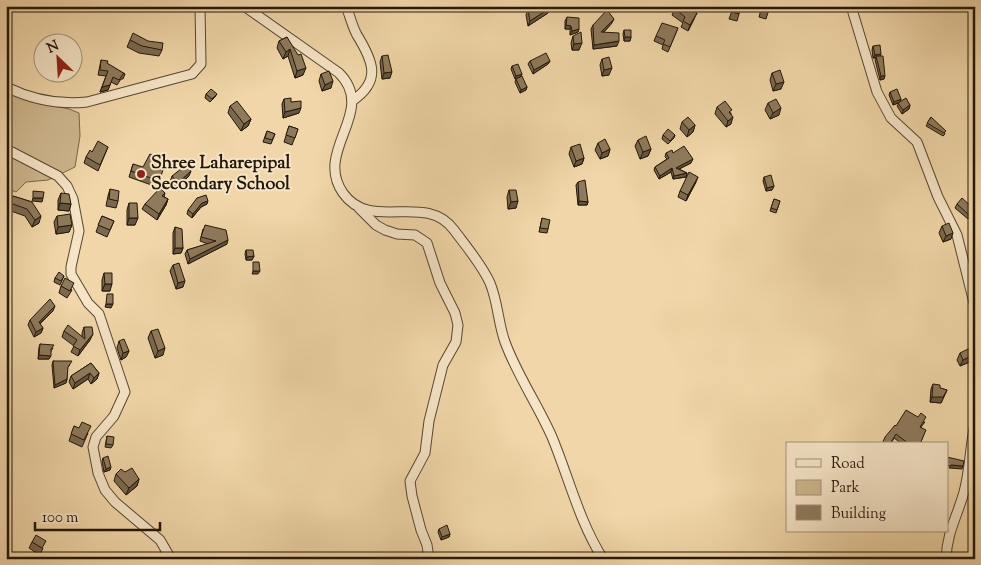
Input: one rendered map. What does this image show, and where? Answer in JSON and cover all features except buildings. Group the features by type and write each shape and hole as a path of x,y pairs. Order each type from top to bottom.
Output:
{"street":[{"path":"6,87 27,95 70,104 87,102 192,74 201,64 200,6"},
{"path":"244,6 339,73 350,85 352,101 336,156 337,180 342,192 376,225 397,234 415,235 427,243 440,283 455,313 458,325 456,342 443,365 429,421 424,453 410,481 421,530 428,545 429,559"},
{"path":"346,6 356,34 365,47 372,72 371,82 364,94 352,101"},
{"path":"851,6 877,92 891,118 918,142 938,197 958,235 975,307"},
{"path":"6,149 58,176 67,186 73,199 79,231 71,274 84,297 99,314 125,392 114,416 96,437 94,446 98,473 105,490 115,502 160,540 171,559"},
{"path":"359,208 377,213 409,211 432,213 448,222 466,247 490,283 504,341 551,436 570,489 603,559"},
{"path":"946,559 946,544 964,492 975,424"}],"green space":[{"path":"6,91 24,98 61,106 79,113 80,136 75,167 48,180 26,182 16,192 6,188"}],"place":[{"name":"Shree Laharepipal Secondary School","path":"141,174"}]}
